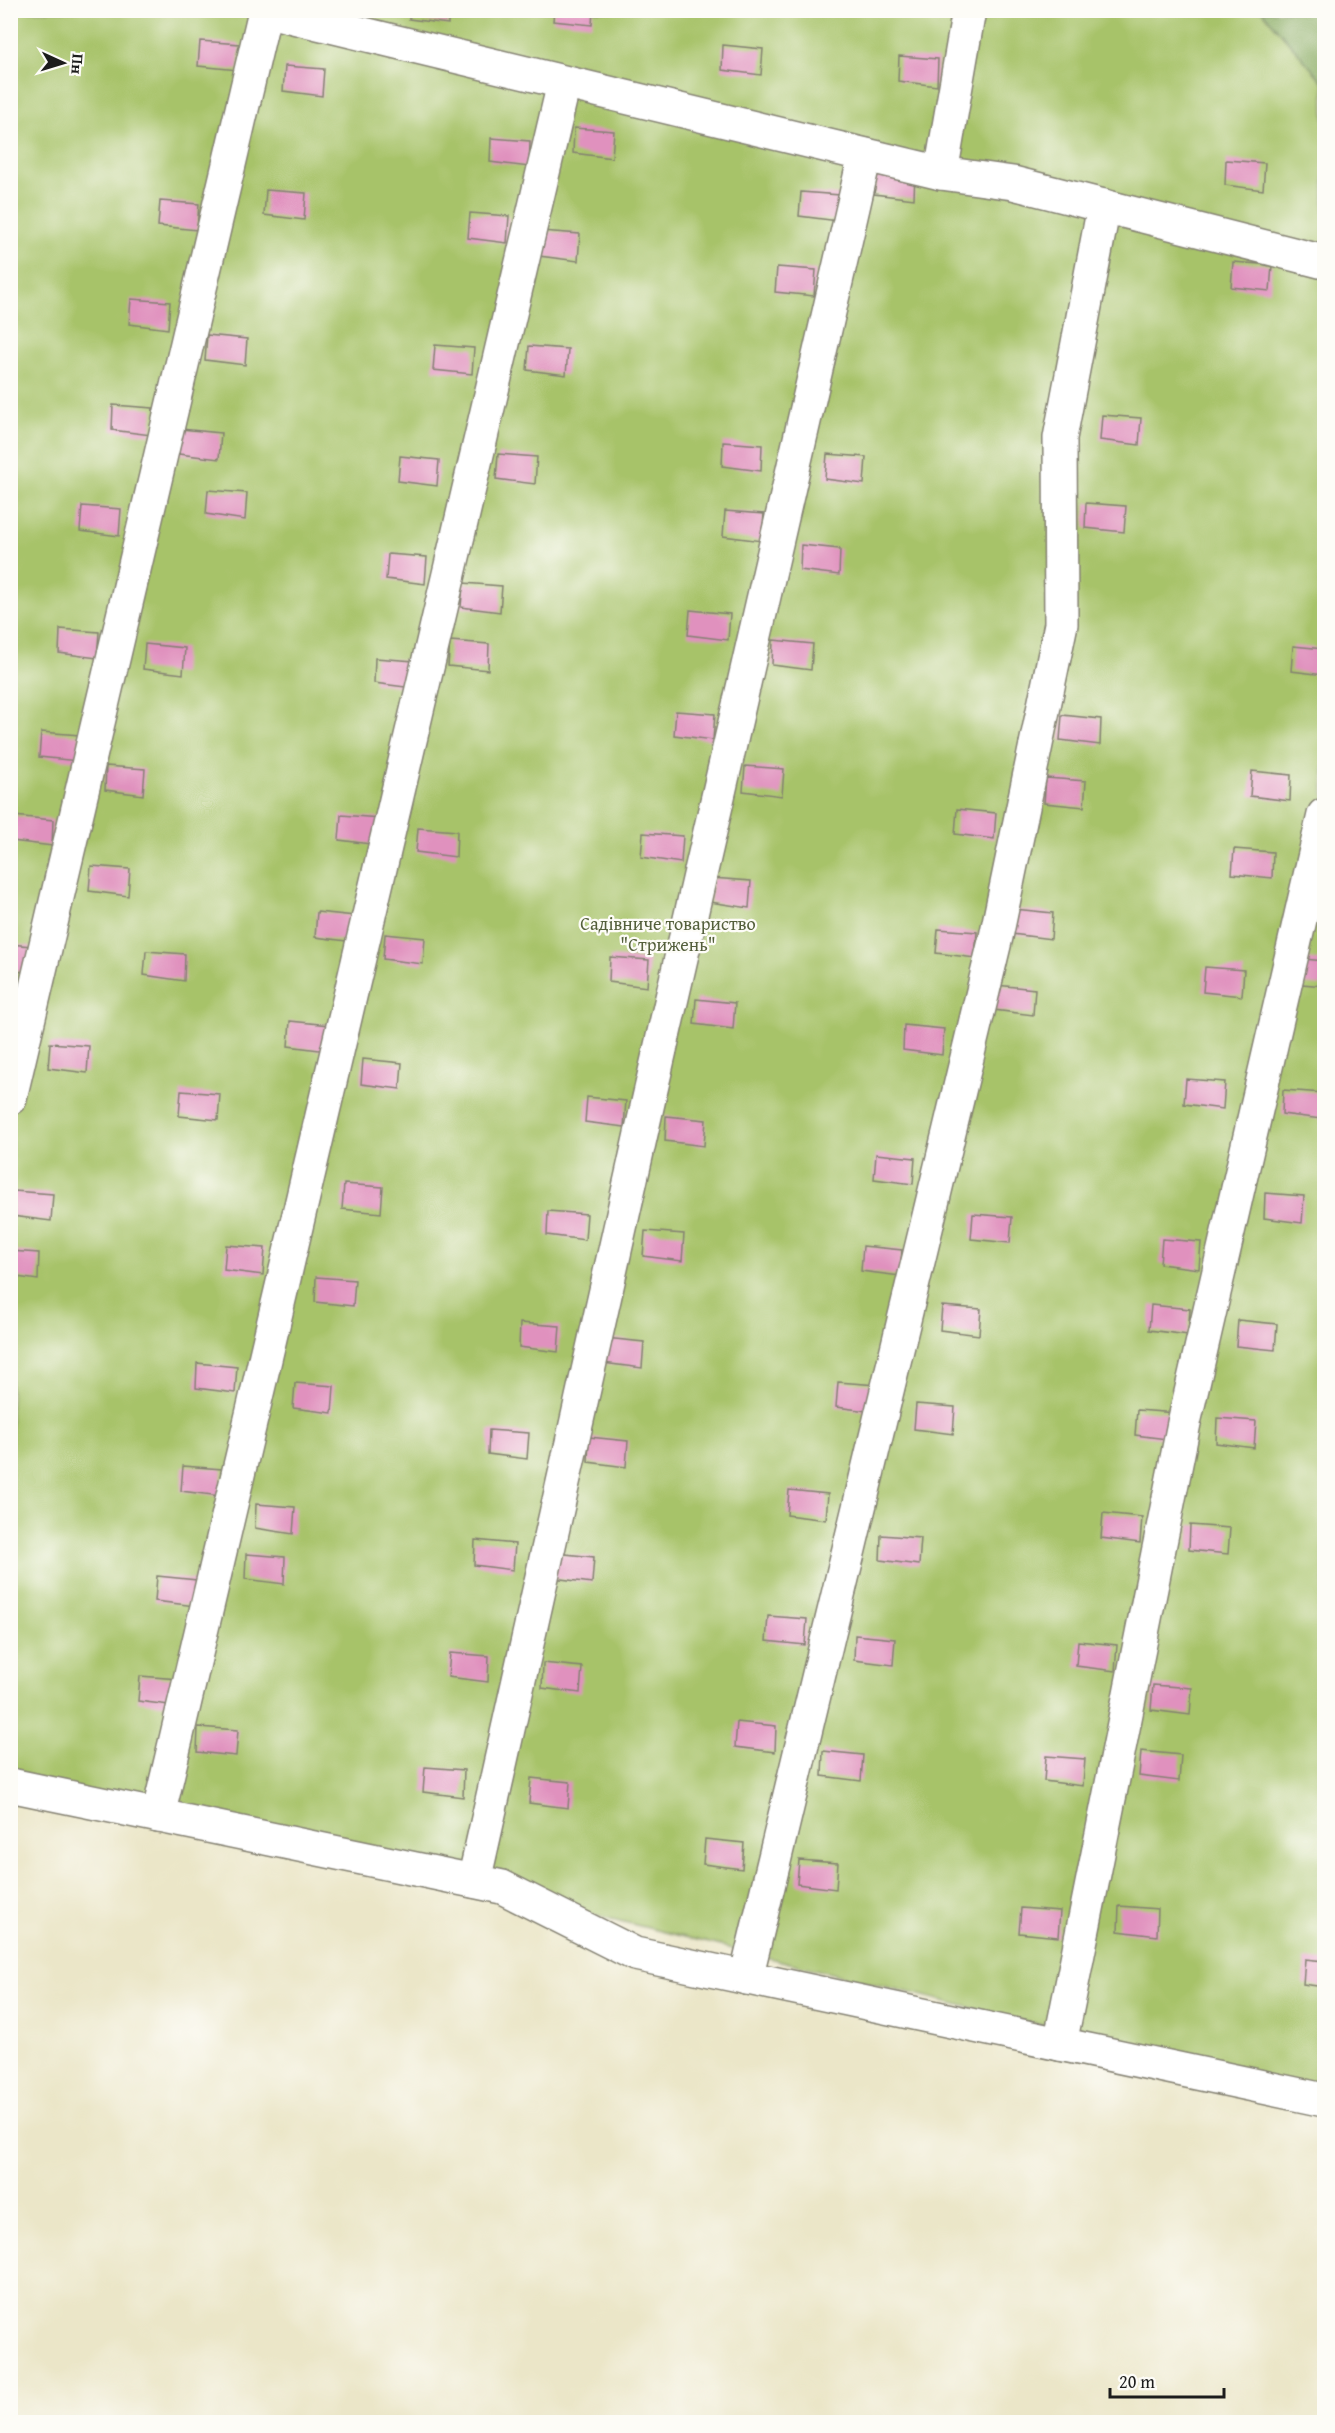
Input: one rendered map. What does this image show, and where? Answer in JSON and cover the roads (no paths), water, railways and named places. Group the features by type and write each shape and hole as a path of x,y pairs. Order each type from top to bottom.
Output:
{"street":[{"path":"940,173 969,10"},
{"path":"10,1098 264,11 940,173 1013,183 1324,262"},
{"path":"158,1816 564,83"},
{"path":"474,1881 649,1098 865,155"},
{"path":"746,1978 996,937 1061,624 1060,438 1104,206"},
{"path":"1060,2044 1184,1423 1324,815"},
{"path":"10,1785 502,1887 635,1954 1324,2100"}],"park label":[{"name":"Садівниче товариство \"Стрижень\"","path":"668,933"}]}
